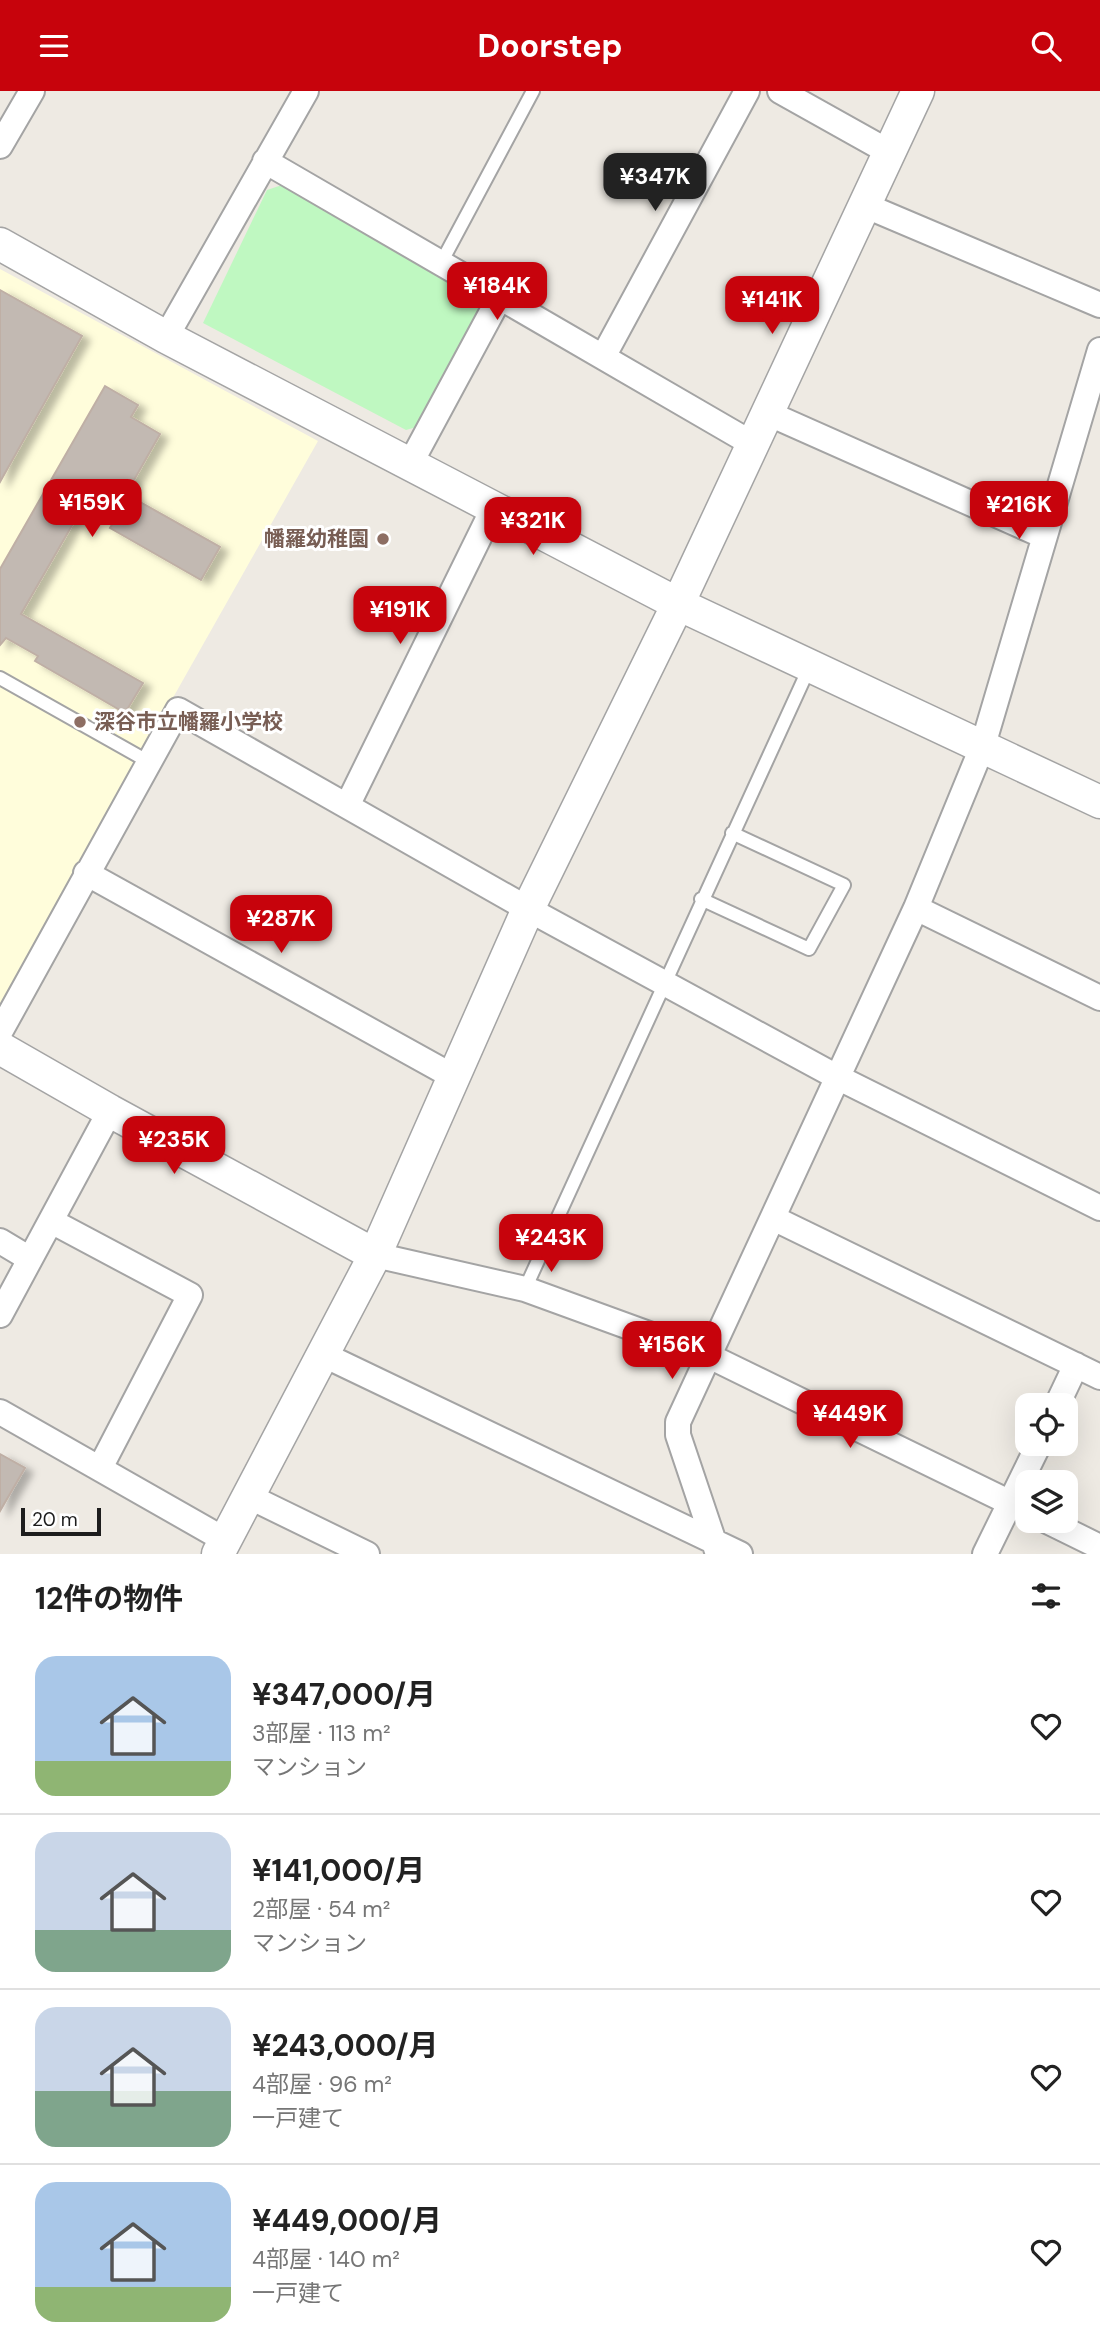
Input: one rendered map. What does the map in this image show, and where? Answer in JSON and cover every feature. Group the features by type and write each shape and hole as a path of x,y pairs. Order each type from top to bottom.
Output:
{"street":[{"path":"0,146 32,91"},
{"path":"166,337 306,91"},
{"path":"603,357 747,91"},
{"path":"780,91 889,152"},
{"path":"0,1412 100,1468 221,1547 375,1255 528,909 678,604 765,412 918,91"},
{"path":"265,161 751,443"},
{"path":"864,205 1100,305"},
{"path":"0,244 166,337 678,604 1100,802"},
{"path":"410,464 499,297"},
{"path":"716,1547 678,1435 678,1422 916,908 983,745 1100,350"},
{"path":"765,412 1044,536"},
{"path":"347,806 494,507"},
{"path":"0,1032 178,710 528,909 837,1077 1100,1208"},
{"path":"86,873 454,1077"},
{"path":"916,908 1100,998"},
{"path":"0,1048 375,1255 525,1289 709,1356 1015,1505"},
{"path":"0,1315 110,1111"},
{"path":"773,1217 1100,1377"},
{"path":"51,1221 190,1295 100,1468"},
{"path":"0,1241 30,1259"},
{"path":"324,1355 716,1547 740,1554"},
{"path":"1063,1393 1076,1365"},
{"path":"248,1496 367,1554"},
{"path":"985,1554 1015,1513"},
{"path":"1071,1533 1100,1547"}],"lane":[{"path":"441,263 533,91"},
{"path":"525,1289 810,665"},
{"path":"0,678 149,762"},
{"path":"701,899 809,949 844,885 732,833"}],"shaded area":[{"name":"深谷市立幡羅小学校","path":"0,269 318,441 0,1004"}],"green space":[{"path":"282,185 477,299 482,311 420,426 406,430 203,323 267,190"}],"building":[{"path":"0,290 82,336 0,482"},
{"path":"105,386 138,405 131,417 160,434 126,494 220,547 201,580 110,528 116,518 86,501 21,614 143,683 125,713 35,661 38,656 6,638 0,645 0,569"},
{"path":"0,1454 25,1468 0,1511"}],"place":[{"name":"幡羅幼稚園","path":"383,539"},
{"name":"深谷市立幡羅小学校","path":"80,722"}]}
